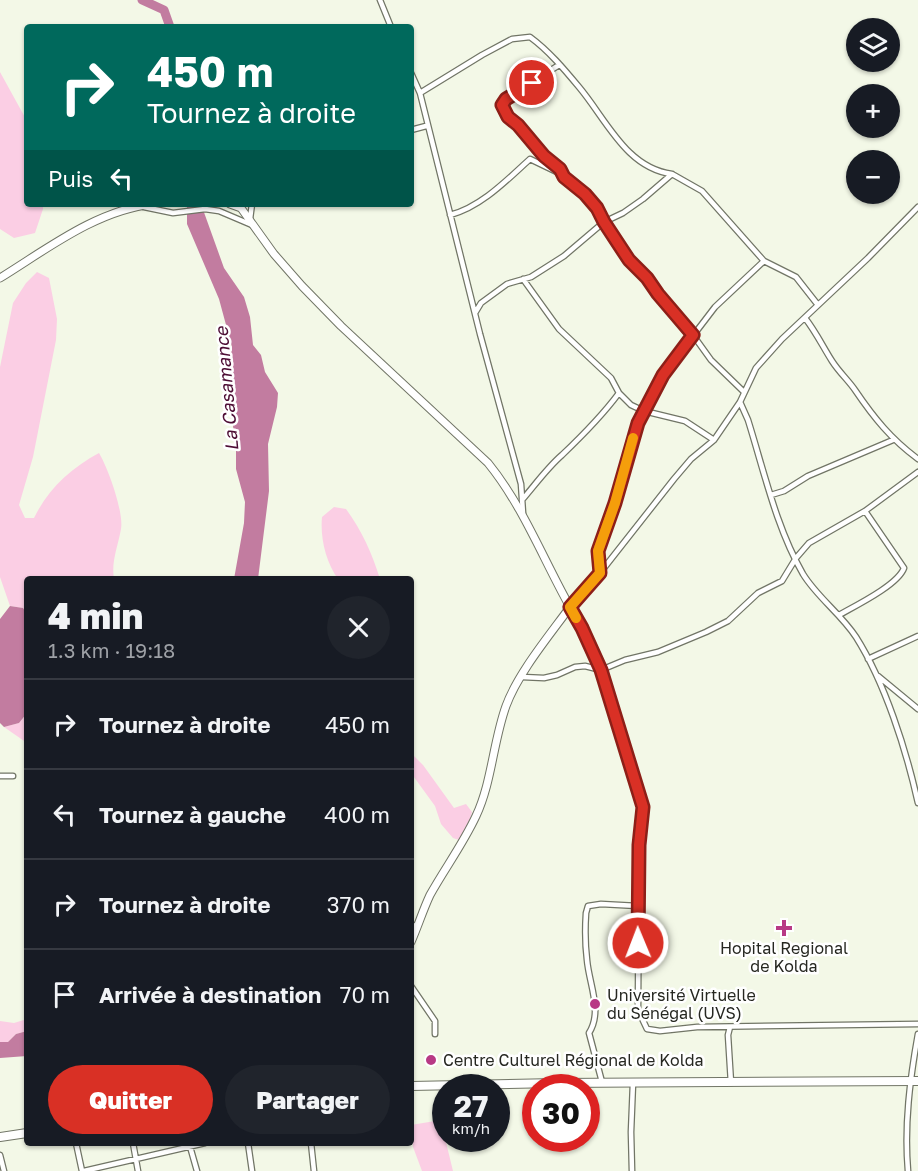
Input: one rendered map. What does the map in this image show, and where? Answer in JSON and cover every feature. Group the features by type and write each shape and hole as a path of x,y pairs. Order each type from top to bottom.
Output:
{"main road":[{"path":"414,1086 602,1082 914,1081"},
{"path":"0,1137 24,1133"}],"street":[{"path":"380,0 390,24"},
{"path":"420,93 512,39 530,37 543,46 581,89 599,117 631,154 653,170 672,174 702,191 764,261 796,277 818,305"},
{"path":"559,64 506,99 502,105 508,117 518,125 544,156 560,169 564,177"},
{"path":"414,80 420,93 426,126 521,484 523,515"},
{"path":"414,129 426,126"},
{"path":"450,215 464,211 495,190 530,159 564,177 585,194 597,208 629,260 647,278 722,372 744,392"},
{"path":"475,313 481,303 507,284 531,277 564,256 604,222 623,213 643,199 672,174"},
{"path":"0,278 88,225 118,211 134,207"},
{"path":"143,207 173,213 205,210 232,215 252,223"},
{"path":"238,207 302,286 488,463 503,482 523,515 538,549 582,628 601,670 643,807 639,845 638,1010 647,1029 660,1031 697,1027 918,1024"},
{"path":"252,207 252,223"},
{"path":"414,926 458,851 478,811 491,770 506,707 522,677 570,607 600,573 690,459 714,440 740,402 756,368 782,339 918,207"},
{"path":"600,573 598,551 615,503 638,423 644,411 663,375 715,307 764,261"},
{"path":"523,279 559,329 611,378 619,393 631,405 644,411 685,421 714,440"},
{"path":"806,318 818,335 832,363 893,440 918,459"},
{"path":"522,500 561,455 573,446 604,413 619,393"},
{"path":"740,402 748,420 783,531 804,576 855,635 878,675 917,792 918,802"},
{"path":"771,495 784,491 808,476 893,440"},
{"path":"522,677 544,678 574,667 585,666 601,670 625,660 658,652 728,621 759,593 782,581 796,558 809,543 865,511 918,472"},
{"path":"839,615 880,591 902,573 904,568 865,511"},
{"path":"868,659 918,636"},
{"path":"878,675 918,709"},
{"path":"0,776 13,776"},
{"path":"602,1082 589,1033 595,1024 596,1009 586,960 586,913 588,906 595,905 638,906"},
{"path":"414,990 435,1021 435,1034"},
{"path":"730,1027 728,1035 731,1083"},
{"path":"908,1171 906,1145 918,1034"},
{"path":"632,1171 633,1083"},
{"path":"77,1146 83,1171 185,1146"},
{"path":"133,1146 138,1171"},
{"path":"189,1146 197,1171"},
{"path":"248,1146 252,1171"},
{"path":"311,1146 314,1171"},
{"path":"0,1155 4,1171"}],"shaded area":[{"path":"0,72 24,116 24,207 43,207 43,209 35,233 14,238 0,229"},
{"path":"187,207 202,207 224,268 244,297 250,317 253,345 261,355 265,372 278,393 268,444 269,491 258,576 235,576 244,523 245,502 236,469 236,449 229,395 228,372 232,347 219,299 187,224"},
{"path":"37,272 49,278 57,319 56,340 33,457 19,505 25,518 34,518 46,498 61,480 79,465 99,453 114,490 120,512 121,529 114,560 114,576 24,576 24,610 10,606 0,577 0,367 13,303 26,283"},
{"path":"334,507 346,509 366,542 379,576 336,576 325,550 322,517"},
{"path":"10,606 24,610 24,717 19,723 4,727 0,723 0,619"},
{"path":"24,717 24,741 4,727 19,723"},
{"path":"414,756 454,808 466,804 472,812 469,823 459,840 453,838 441,824 435,806 414,777"},
{"path":"24,1020 24,1032 16,1034 8,1042 0,1042 0,1021 14,1023"},
{"path":"24,1032 24,1056 0,1058 0,1042 8,1042 16,1034"},
{"path":"432,1122 432,1152 448,1152 453,1171 422,1171 414,1146 414,1124"}],"waterway":[{"name":"La Casamance","path":"142,0 164,10 169,24"}],"slow traffic":[{"path":"576,618 570,607 600,573 598,551 615,503 633,438"}],"place":[{"name":"Hopital Regional de Kolda","path":"784,928"},
{"name":"Université Virtuelle du Sénégal (UVS)","path":"595,1004"},
{"name":"Centre Culturel Régional de Kolda","path":"431,1060"}],"route":[{"path":"532,83 506,99 502,105 508,117 518,125 544,156 560,169 564,177 585,194 597,208 629,260 647,278 693,335 663,375 638,423 615,503 598,551 600,573 570,607 601,670 643,807 639,845 638,943"}]}
